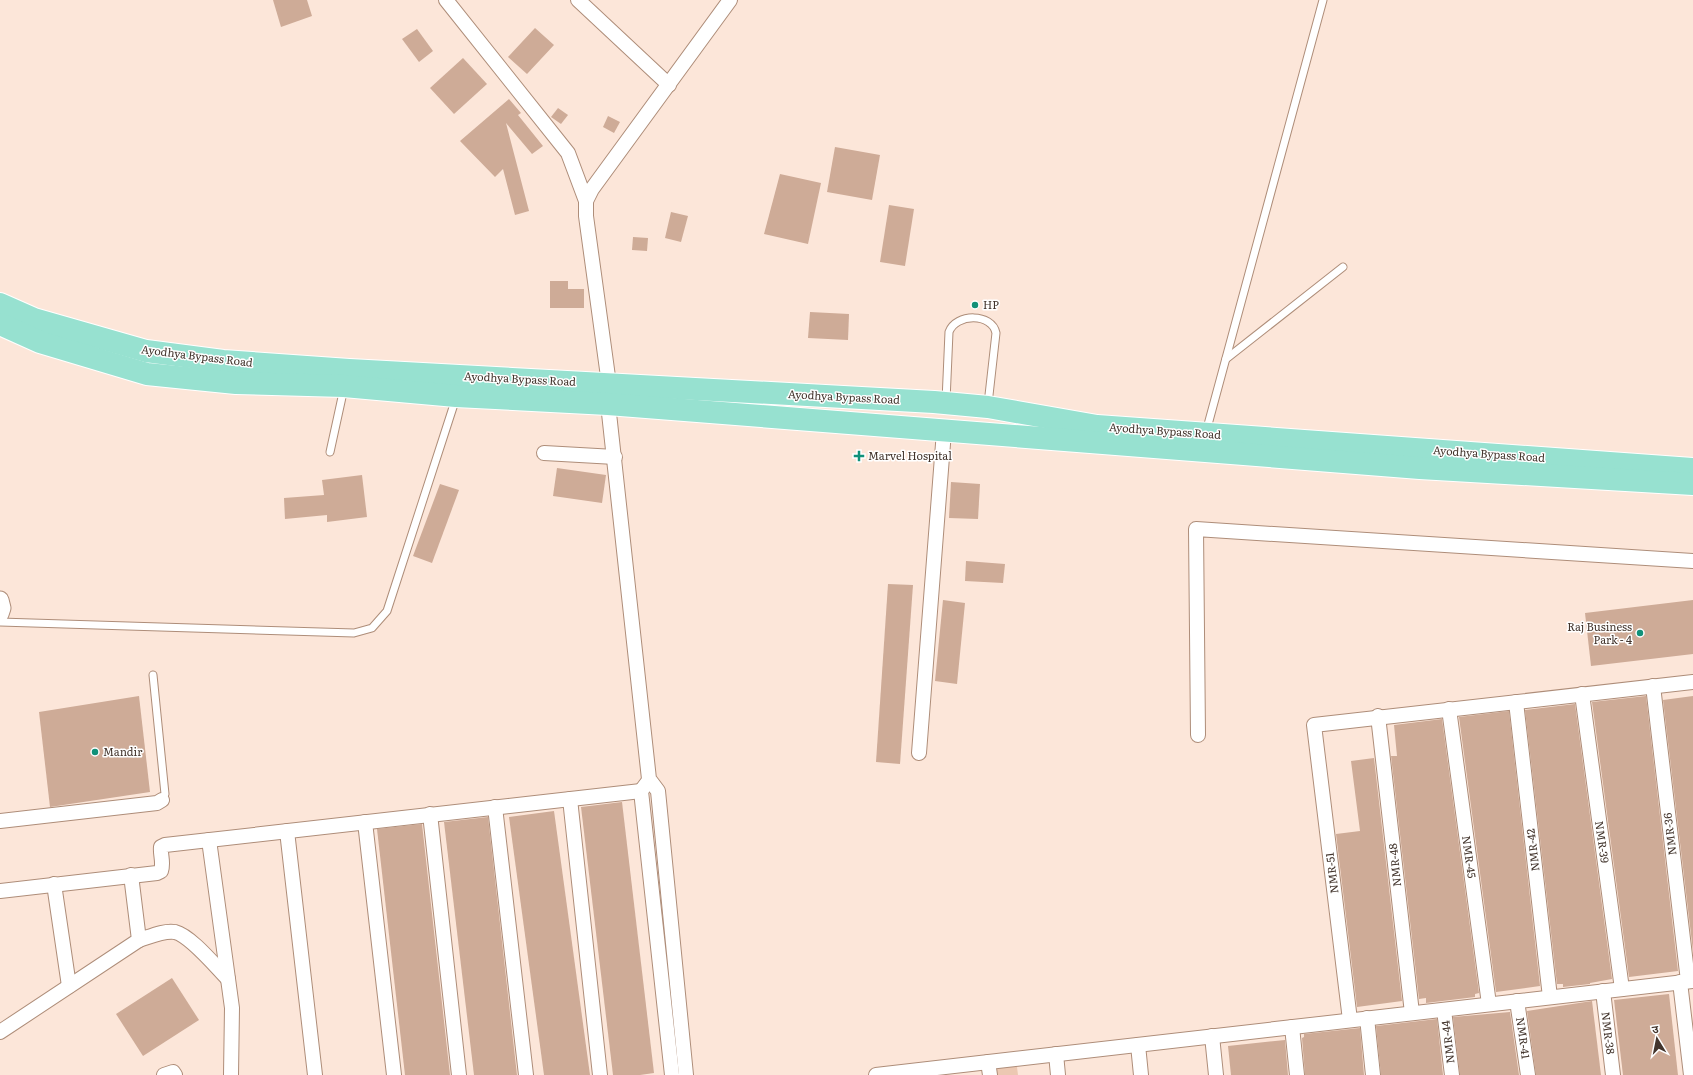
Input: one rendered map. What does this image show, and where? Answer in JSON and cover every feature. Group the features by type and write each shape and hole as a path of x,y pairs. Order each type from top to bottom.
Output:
{"main road":[{"name":"Ayodhya Bypass Road","path":"0,304 34,319 146,351 223,361 349,370 608,394 944,431 1420,468 1693,484"},
{"name":"Ayodhya Bypass Road","path":"0,324 40,342 148,374 236,383 344,386 456,396 608,394 946,403 988,407 1097,426 1693,469"},
{"path":"944,431 946,403"},
{"path":"986,434 988,407"}],"street":[{"path":"446,0 568,153 586,201 586,216 615,456 672,1075"},
{"path":"578,0 669,85"},
{"path":"586,201 592,189 730,0"},
{"path":"920,753 944,431"},
{"path":"544,453 615,456"},
{"path":"1198,735 1196,529 1693,561"},
{"path":"0,600 2,608 0,614"},
{"path":"1378,716 1449,710 1693,682"},
{"name":"NMR-36","path":"1653,686 1687,982 1691,1075"},
{"name":"NMR-39","path":"1582,694 1622,989"},
{"name":"NMR-42","path":"1516,702 1550,997"},
{"name":"NMR-45","path":"1449,710 1489,1004"},
{"name":"NMR-51","path":"1350,1020 1314,725 1378,716"},
{"name":"NMR-48","path":"1378,716 1412,1013"},
{"path":"0,891 157,873 161,871 163,865 161,847 495,806 570,799 646,785 658,791 686,1075"},
{"path":"570,799 600,1075"},
{"path":"0,821 157,803 162,800"},
{"path":"495,806 526,1075"},
{"path":"430,814 459,1075"},
{"path":"365,822 394,1075"},
{"path":"287,831 315,1075"},
{"path":"210,840 232,1008 232,1075"},
{"path":"131,876 138,940"},
{"path":"54,884 68,986"},
{"path":"0,1032 138,940 158,934 175,932 194,943 228,979"},
{"path":"876,1075 989,1068 1056,1054 1687,982"},
{"name":"NMR-38","path":"1603,991 1613,1075"},
{"name":"NMR-41","path":"1517,1001 1528,1075"},
{"name":"NMR-44","path":"1444,1010 1452,1075"},
{"path":"1367,1018 1373,1075"},
{"path":"1292,1027 1297,1075"},
{"path":"1212,1036 1216,1075"},
{"path":"1138,1045 1141,1075"},
{"path":"1056,1054 1058,1075"},
{"path":"164,1075 173,1072 175,1075"}],"lane":[{"path":"1206,434 1323,0"},
{"path":"1226,360 1343,267"},
{"path":"946,403 949,332 951,327 959,320 965,318 987,320 992,324 996,333 988,407"},
{"path":"330,452 344,386"},
{"path":"0,622 354,633 372,628 387,611 456,396"},
{"path":"153,675 165,794 162,800"}],"shaded area":[{"path":"1016,1059 1018,1075 989,1075 988,1062"}],"building":[{"path":"273,0 307,0 312,16 281,27"},
{"path":"535,28 554,45 527,74 508,57"},
{"path":"417,29 433,51 419,62 402,39"},
{"path":"463,58 487,84 454,114 430,88"},
{"path":"509,99 521,113 518,115 543,146 532,154 506,123 529,211 515,215 503,169 495,177 460,141"},
{"path":"558,108 568,115 561,124 551,117"},
{"path":"608,116 620,122 614,133 603,127"},
{"path":"835,147 880,155 872,200 827,192"},
{"path":"780,174 821,183 808,244 764,234"},
{"path":"889,205 914,209 905,266 880,262"},
{"path":"671,212 688,216 681,242 665,238"},
{"path":"633,237 648,238 647,251 632,250"},
{"path":"550,281 568,281 568,289 584,289 584,308 550,308"},
{"path":"810,312 849,314 848,340 808,338"},
{"path":"557,468 606,475 602,503 553,496"},
{"path":"362,475 367,517 327,522 327,515 285,519 284,498 324,495 322,480"},
{"path":"951,482 980,484 978,519 949,518"},
{"path":"440,484 459,490 432,563 413,556"},
{"path":"966,561 1005,564 1003,583 965,581"},
{"path":"888,584 913,585 900,764 876,762"},
{"path":"943,600 965,603 957,684 935,681"},
{"name":"Raj Business Park - 4","path":"1693,600 1693,654 1591,666 1585,613"},
{"name":"Mandir","path":"139,696 150,792 50,807 39,712"},
{"path":"1646,696 1678,971 1629,977 1592,702"},
{"path":"1693,696 1693,951 1663,700"},
{"path":"1575,704 1612,979 1590,984 1563,987 1563,984 1557,984 1525,710"},
{"path":"1509,711 1540,986 1496,992 1459,717"},
{"path":"1442,719 1479,993 1475,994 1475,997 1426,1003 1426,998 1419,999 1391,756 1397,756 1394,725"},
{"path":"1374,758 1402,1001 1357,1007 1336,834 1360,831 1351,761"},
{"path":"622,802 654,1073 640,1075 613,1075 581,807"},
{"path":"554,811 590,1075 544,1075 509,817"},
{"path":"488,817 517,1075 474,1075 444,822"},
{"path":"422,824 450,1075 405,1075 377,829"},
{"path":"172,978 199,1020 143,1056 116,1014"},
{"path":"1669,994 1678,1075 1623,1075 1614,1000"},
{"path":"1592,1001 1601,1075 1536,1075 1527,1011"},
{"path":"1510,1012 1519,1075 1460,1075 1453,1017"},
{"path":"1437,1019 1443,1075 1381,1075 1376,1026"},
{"path":"1360,1028 1364,1075 1305,1075 1302,1038 1304,1037 1304,1034"},
{"path":"1285,1040 1288,1075 1231,1075 1228,1046"}],"place":[{"name":"HP","path":"975,305"},
{"name":"Marvel Hospital","path":"859,456"},
{"name":"Raj Business Park - 4","path":"1640,633"},
{"name":"Mandir","path":"95,752"}]}
